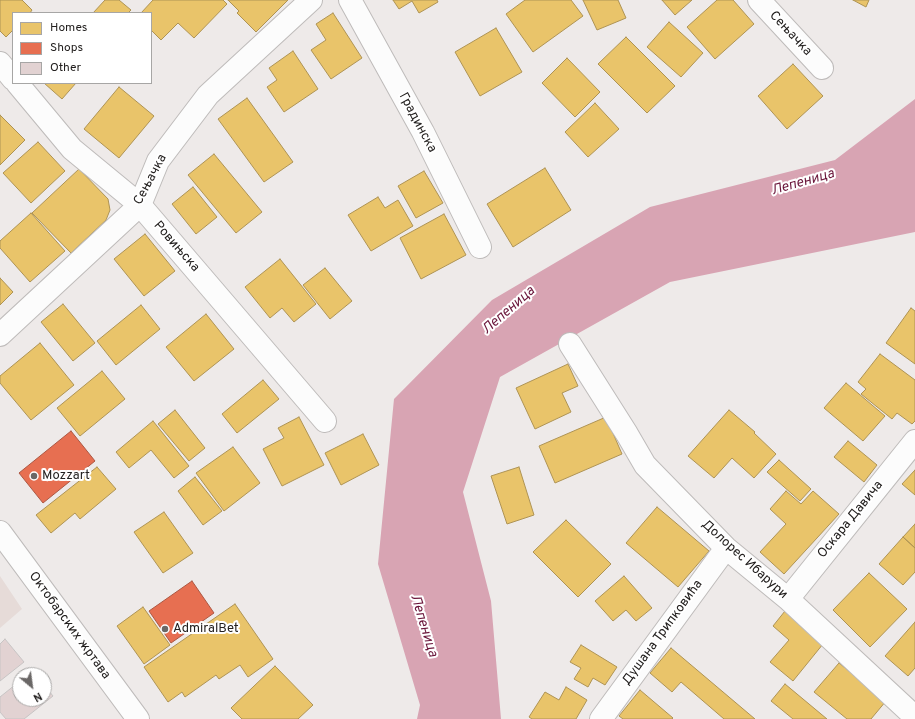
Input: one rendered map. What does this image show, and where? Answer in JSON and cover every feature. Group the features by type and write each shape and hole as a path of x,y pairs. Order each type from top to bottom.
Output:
{"street":[{"name":"Сењачка","path":"0,335 140,205 158,160 208,95 311,0"},
{"name":"Градинска","path":"350,0 423,132 480,247"},
{"name":"Сењачка","path":"759,0 822,68"},
{"path":"0,63 12,77"},
{"name":"Ровињска","path":"18,84 72,149 140,205 325,421"},
{"name":"Долорес Ибарури","path":"570,344 645,466 726,548 788,599 915,717"},
{"name":"Оскара Давича","path":"788,599 915,441"},
{"name":"Октобарских жртава","path":"0,532 138,719"},
{"name":"Душана Трипковића","path":"601,719 726,548"}],"shaded area":[{"path":"0,576 22,609 0,628"}],"water":[{"name":"Лепеница","path":"915,99 915,232 670,282 500,377 463,492 491,601 501,719 417,719 420,705 378,564 394,399 492,300 650,207 835,160"}],"building: Homes":[{"path":"0,0 22,0 32,10 31,12 12,12 12,31 6,37 0,31"},
{"path":"105,0 119,0 131,10 129,12 94,12"},
{"path":"153,0 223,0 227,4 194,38 178,23 161,40 152,31 152,12 142,12"},
{"path":"228,0 288,0 256,32 237,13 239,11"},
{"path":"393,0 437,0 438,2 419,13 412,1 399,9"},
{"path":"525,0 571,0 583,16 533,52 506,14"},
{"path":"583,0 618,0 626,18 597,30"},
{"path":"662,0 692,0 675,15"},
{"path":"717,0 733,0 754,24 715,59 687,27"},
{"path":"853,0 869,0 866,7"},
{"path":"333,13 362,58 331,79 311,50 326,40 316,24"},
{"path":"669,22 703,53 681,77 647,47"},
{"path":"496,28 522,72 480,96 455,52"},
{"path":"626,37 675,86 647,113 598,64"},
{"path":"293,51 318,89 284,112 267,87 277,80 269,68"},
{"path":"567,58 600,92 575,117 542,83"},
{"path":"793,64 823,96 787,129 758,96"},
{"path":"45,84 75,84 62,99"},
{"path":"119,87 154,116 119,158 84,129"},
{"path":"247,98 293,162 264,182 218,119"},
{"path":"595,103 619,129 588,157 565,132"},
{"path":"0,115 25,140 0,165"},
{"path":"38,142 65,171 31,203 3,173"},
{"path":"214,154 262,212 236,233 188,175"},
{"path":"545,168 571,210 513,247 487,204"},
{"path":"79,169 108,199 110,210 106,220 71,253 32,213"},
{"path":"424,171 443,203 416,218 398,186"},
{"path":"193,187 217,217 196,234 172,204"},
{"path":"378,197 385,208 398,200 413,226 371,251 348,215"},
{"path":"31,213 65,251 30,282 0,248 0,241"},
{"path":"444,214 466,255 421,279 400,238"},
{"path":"145,234 175,271 144,296 114,259"},
{"path":"280,259 316,304 294,322 282,308 270,318 245,287"},
{"path":"325,268 352,301 330,319 303,285"},
{"path":"0,278 13,292 0,305"},
{"path":"63,304 95,343 73,361 41,322"},
{"path":"141,305 160,329 116,365 97,341"},
{"path":"911,308 915,311 915,364 886,343"},
{"path":"206,314 234,349 194,381 166,347"},
{"path":"40,343 74,385 31,420 0,383 0,376"},
{"path":"880,354 915,380 915,421 912,424 897,413 892,419 861,394 866,389 858,382"},
{"path":"568,364 578,386 562,393 571,412 535,429 516,388"},
{"path":"102,371 125,399 80,436 57,408"},
{"path":"263,380 279,399 237,433 222,414"},
{"path":"846,383 885,416 863,441 824,408"},
{"path":"175,410 205,448 189,461 158,424"},
{"path":"729,410 755,432 754,433 776,454 754,478 732,458 714,478 688,456"},
{"path":"299,417 324,465 282,486 263,449 284,438 278,428"},
{"path":"606,417 622,454 555,483 539,446"},
{"path":"153,421 189,466 174,478 151,450 129,468 116,452"},
{"path":"363,434 379,465 341,485 325,453"},
{"path":"848,441 877,465 864,482 834,457"},
{"path":"233,447 260,483 224,511 196,473"},
{"path":"779,460 811,489 800,501 767,472"},
{"path":"97,467 116,489 80,519 75,513 51,533 36,515"},
{"path":"519,467 534,515 507,524 491,476"},
{"path":"915,470 915,495 902,484"},
{"path":"195,477 222,511 203,525 178,491"},
{"path":"786,491 801,504 813,491 839,514 784,574 760,552 786,524 770,509"},
{"path":"657,507 709,551 678,587 626,543"},
{"path":"164,512 193,553 163,573 134,532"},
{"path":"566,520 611,564 578,597 533,552"},
{"path":"915,524 915,548 903,537"},
{"path":"903,537 915,548 915,572 903,585 879,564"},
{"path":"869,573 907,609 870,647 833,610"},
{"path":"624,576 652,608 636,621 626,610 613,621 595,601"},
{"path":"235,604 273,659 248,677 240,665 219,679 216,675 185,697 182,692 168,702 144,667"},
{"path":"143,607 170,645 144,664 117,626"},
{"path":"785,611 823,644 793,681 770,662 789,640 773,626"},
{"path":"915,622 915,668 908,676 885,656"},
{"path":"581,645 617,667 605,685 593,678 588,687 574,679 581,668 570,662"},
{"path":"671,648 755,719 724,719 681,682 672,692 650,673"},
{"path":"839,663 886,701 871,719 847,719 814,692"},
{"path":"275,666 313,705 298,719 242,719 231,708"},
{"path":"785,684 827,719 793,719 771,701"},
{"path":"566,687 587,700 576,719 532,719 529,717 545,692 559,700"},
{"path":"640,690 673,718 623,719 619,716"}],"building: Shops":[{"path":"71,431 95,461 43,503 19,473"},
{"path":"192,581 214,613 171,643 149,611"}],"building: Other":[{"path":"5,639 24,662 18,667 12,667 12,672 0,681 0,644"},
{"path":"12,687 12,707 39,707 24,719 6,719 0,712 0,697"}],"place":[{"name":"Mozzart","path":"34,476"},
{"name":"AdmiralBet","path":"165,629"}]}
